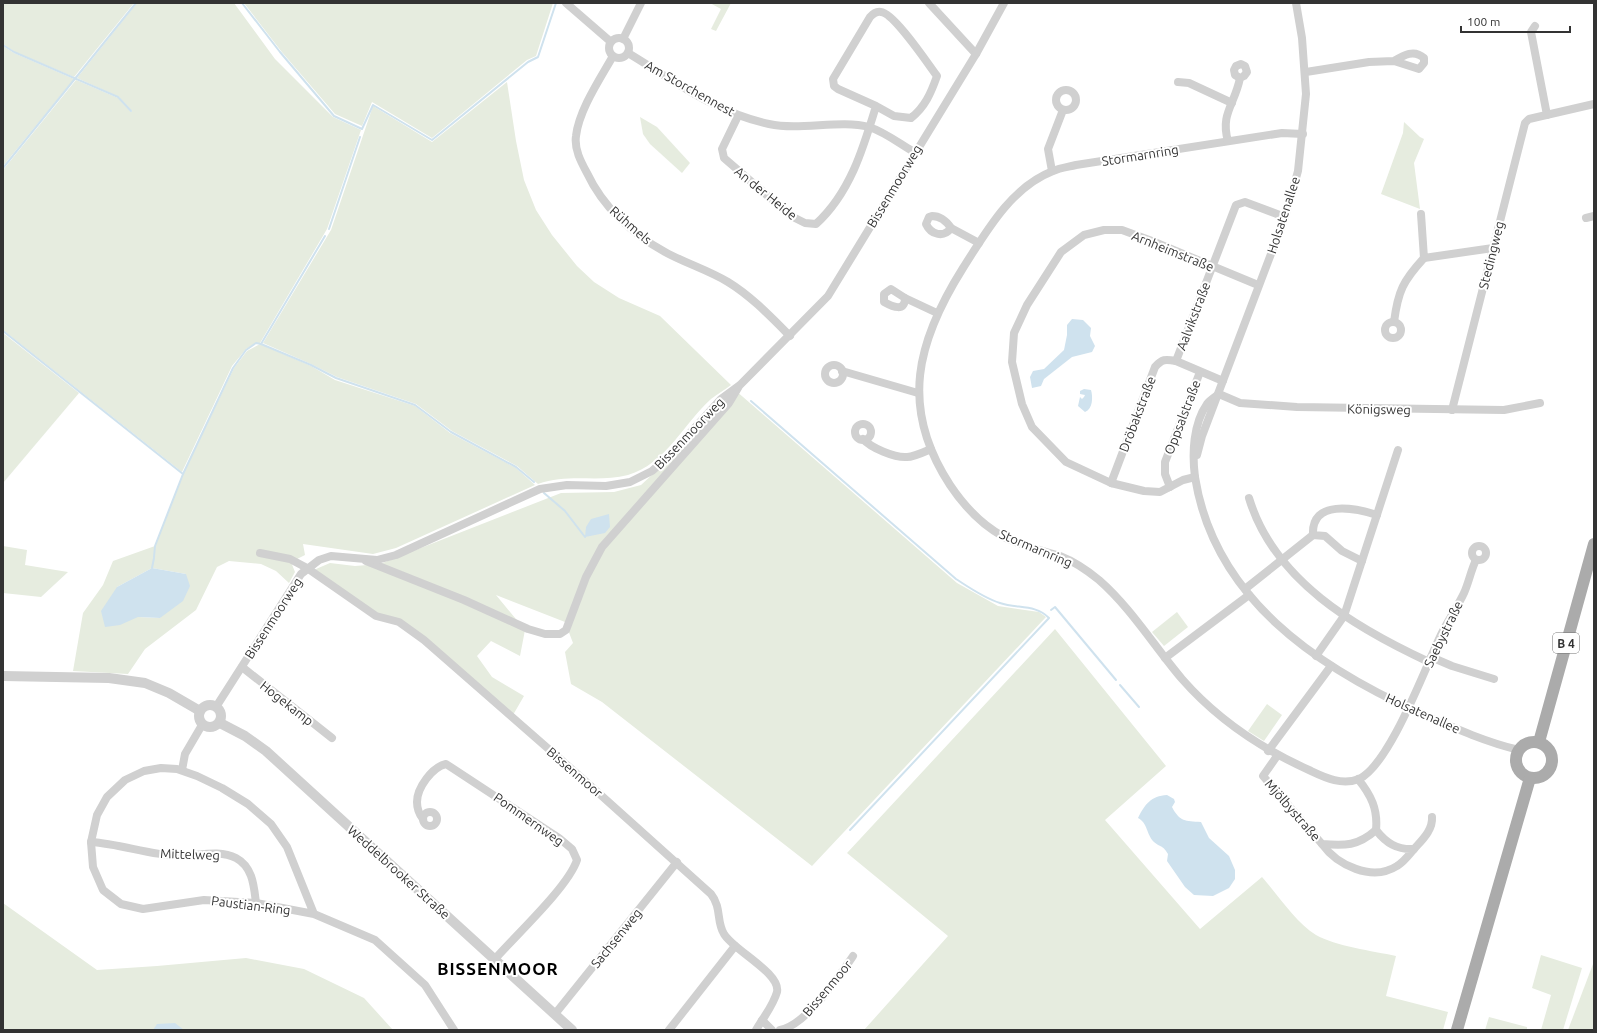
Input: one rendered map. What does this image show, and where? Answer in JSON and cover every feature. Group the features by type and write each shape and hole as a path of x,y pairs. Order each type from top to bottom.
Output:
{"main road":[{"name":"B 4","path":"1539,742 1594,544"},
{"path":"1539,742 1546,746 1551,753 1552,761 1550,769 1545,775 1538,778 1530,778 1524,775 1516,763 1519,750 1525,745 1539,742"},
{"path":"1456,1030 1530,778"}],"street":[{"path":"566,3 611,42"},
{"path":"623,38 641,3"},
{"path":"929,3 976,54"},
{"name":"Bissenmoorweg","path":"216,707 301,574 318,560 331,556 377,560 396,556 540,489 567,485 606,486 630,482 652,472 670,455 721,398 740,385 828,296 914,152 976,54 1004,3"},
{"name":"Holsatenallee","path":"1296,3 1306,72 1306,104 1297,177 1285,216 1202,436 1194,467 1198,497 1209,530 1227,563 1247,592 1272,620 1316,656 1364,686 1408,707 1467,732 1519,750"},
{"path":"880,11 897,25 920,52 937,76 932,91 921,111 911,118 894,116 876,106 838,89 832,83 870,17 874,13 880,11"},
{"path":"1535,26 1531,32 1547,115"},
{"path":"616,38 623,38 629,46 628,53 619,58 613,56 609,49 611,42 616,38"},
{"name":"Am Storchennest","path":"628,53 693,93 738,116 770,124 798,128 852,126 870,128 914,152"},
{"name":"Rühmels","path":"613,56 580,120 576,137 578,156 595,190 610,209 635,232 665,252 729,282 790,336"},
{"path":"1306,72 1369,62 1394,61"},
{"path":"1228,141 1224,129 1226,114 1232,103 1240,78"},
{"path":"1178,82 1189,83 1232,103"},
{"name":"Stedingweg","path":"1452,410 1525,123 1529,119 1594,104"},
{"path":"870,128 876,106"},
{"path":"1052,171 1048,149 1063,110"},
{"name":"An der Heide","path":"738,116 722,149 724,158 791,216 805,223 816,224 826,214 856,167 870,128"},
{"name":"Stormarnring","path":"1303,134 1282,133 1076,165 1052,171 1030,184 1011,202 979,243 946,296 937,313 922,357 918,393 924,427 939,468 958,497 978,519 1005,537 1062,557 1083,568 1099,580 1117,599 1165,658 1204,702 1232,726 1268,751 1333,781 1350,781 1358,779"},
{"name":"Aalvikstraße","path":"1223,382 1176,361 1236,204 1245,202 1285,216"},
{"path":"1421,214 1424,258"},
{"path":"952,228 979,243"},
{"name":"Arnheimstraße","path":"1195,478 1170,486 1160,492 1144,491 1111,483 1066,462 1032,427 1022,404 1014,377 1012,362 1014,334 1027,305 1061,252 1084,235 1104,230 1122,230 1213,266 1258,286"},
{"path":"1394,322 1396,302 1406,277 1424,258 1493,248"},
{"path":"905,298 937,313"},
{"name":"Dröbakstraße","path":"1111,483 1155,367 1161,360 1165,359 1176,361"},
{"path":"842,371 918,393"},
{"name":"Oppsalstraße","path":"1170,486 1165,474 1165,462 1200,372"},
{"path":"356,558 464,600 528,629 545,634 560,634 566,630 586,577 602,547 729,403 740,385"},
{"name":"Königsweg","path":"1218,394 1240,402 1297,407 1510,410 1540,403"},
{"path":"863,439 869,445 901,457 908,458 931,449"},
{"path":"1316,656 1344,616 1398,450"},
{"path":"1249,498 1266,536 1282,560 1310,589 1344,616 1379,638 1430,659 1494,679"},
{"path":"1313,535 1314,524 1320,515 1328,510 1341,508 1362,510 1377,515"},
{"path":"1165,658 1197,634 1313,535 1325,536 1342,551 1362,561"},
{"name":"Bissenmoor","path":"260,553 290,559 307,568 376,616 399,622 424,640 677,862 717,902 724,935 771,976 777,985 777,991 773,1000 756,1030"},
{"name":"Saebystraße","path":"1408,707 1430,659 1465,590 1476,560"},
{"path":"1268,751 1331,666"},
{"name":"Hogekamp","path":"242,667 332,738"},
{"path":"3,676 109,678 145,683 169,693 200,711"},
{"path":"209,705 216,707 220,712 220,722 211,728 202,725 199,718 200,711 209,705"},
{"path":"1408,707 1383,756 1372,770 1358,779 1372,799 1376,811 1376,830 1392,845 1403,850 1414,849"},
{"name":"Weddelbrooker Straße","path":"220,722 245,736 266,751 572,1030"},
{"path":"182,770 185,754 202,725"},
{"name":"Mjölbystraße","path":"1277,756 1263,776 1335,858 1364,872 1378,872 1396,867 1414,849 1429,830 1432,817"},
{"name":"Pommernweg","path":"423,819 418,812 418,792 434,770 446,764 559,838 572,849 577,860 574,869 495,959"},
{"name":"Paustian-Ring","path":"314,914 287,847 271,824 248,804 229,792 182,770 161,768 150,770 124,780 108,797 97,815 91,842 93,867 103,890 121,904 143,909 204,900 256,904 314,914 375,940 425,985 454,1030"},
{"name":"Mjölbystraße","path":"1322,844 1342,846 1365,840 1376,830"},
{"name":"Mittelweg","path":"91,842 108,843 139,851 178,856 220,853 237,858 250,870 254,883 256,904"},
{"name":"Sachsenweg","path":"555,1014 677,862"},
{"path":"669,1030 736,946"},
{"name":"Bissenmoor","path":"780,1030 792,1026 806,1016 854,956"},
{"path":"762,1020 772,1030"}],"shaded area":[{"path":"3,3 134,3 74,77 15,52 3,44"},
{"path":"137,3 234,3 275,59 333,117 361,130 327,229 260,343 256,343 246,349 232,366 182,472 3,330 3,170 76,80 118,98 131,112 132,111 119,97 77,78"},
{"path":"244,3 553,3 536,56 527,60 432,138 372,102 362,126 335,114 281,51"},
{"path":"710,3 731,3 716,31 711,29 721,9"},
{"path":"3,46 14,53 74,79 3,166"},
{"path":"507,82 516,141 524,180 536,210 552,235 577,266 594,282 619,298 660,316 731,385 711,399 674,442 653,462 641,470 628,475 606,478 561,479 538,484 517,466 452,431 416,404 337,377 263,343 331,230 373,106 432,142"},
{"path":"640,117 657,127 690,163 682,173 650,144 643,134"},
{"path":"1404,122 1424,139 1414,163 1420,209 1381,194 1403,133"},
{"path":"3,333 79,393 3,483"},
{"path":"260,344 311,366 335,380 415,406 450,433 516,468 535,485 396,548 373,554 303,544 305,555 291,562 295,572 289,583 276,571 261,564 229,561 217,567 196,610 145,649 128,674 73,671 83,613 103,585 113,561 155,546 183,474 234,368 247,351","holes":["152,568 186,574 160,618 138,617 117,587"]},
{"path":"735,390 957,583 998,606 1039,612 1046,617 812,866 602,702 571,684 565,652 573,643 565,622 496,595 525,630 520,656 491,641 477,656 492,677 524,696 513,715 424,638 377,615 317,572 316,569 330,563 355,566 380,564 561,493 614,492 641,485 682,447 720,401"},
{"path":"3,546 27,550 25,565 68,572 41,597 3,593"},
{"path":"1177,612 1188,627 1164,646 1152,632"},
{"path":"1055,629 1166,766 1105,820 1200,929 1262,877 1294,916 1316,935 1344,945 1396,956 1386,996 1448,1012 1443,1030 864,1030 948,936 847,853"},
{"path":"1267,704 1282,715 1264,741 1248,731"},
{"path":"3,903 97,970 246,958 304,969 364,998 393,1030 3,1030"},
{"path":"1541,955 1582,968 1563,1030 1541,1030 1551,995 1532,988"},
{"path":"1593,964 1594,1030 1568,1030"},
{"path":"1489,1017 1527,1027 1527,1030 1485,1030"}],"water":[{"path":"1072,319 1083,320 1091,328 1090,336 1095,346 1092,352 1072,357 1044,379 1041,386 1032,388 1030,377 1033,371 1044,369 1064,350 1067,325"},
{"path":"1084,389 1091,390 1092,396 1091,406 1085,412 1078,406 1080,397 1082,399 1085,395 1080,394 1080,391"},
{"path":"609,514 610,527 605,533 585,537 586,527 591,519"},
{"path":"152,568 186,574 190,586 183,601 160,618 138,617 120,625 105,627 101,611 117,587"},
{"path":"1167,795 1174,799 1175,802 1172,807 1180,818 1187,821 1201,822 1209,838 1229,856 1235,870 1235,879 1229,888 1213,896 1194,895 1185,887 1167,861 1168,854 1163,847 1156,844 1151,839 1144,823 1138,818 1149,802 1157,797"},
{"path":"175,1023 184,1030 153,1030 157,1024"}],"waterway":[{"path":"3,168 136,3"},
{"path":"242,3 280,52 334,116 362,129 373,105 432,140 528,62 538,57 556,3"},
{"path":"3,45 14,52 118,97 131,111"},
{"path":"329,229 360,137"},
{"path":"325,236 261,344 311,365 336,378 415,405 451,432 516,467 534,482"},
{"path":"3,331 183,474 155,546 154,557"},
{"path":"183,474 233,368 246,350 256,343 261,344"},
{"path":"751,401 956,579 994,601 1007,605 1032,609 1049,618 850,830"},
{"path":"544,493 565,511 585,537"},
{"path":"152,568 154,558"},
{"path":"1051,610 1055,607 1116,680"},
{"path":"1120,685 1139,707"}],"district":[{"name":"BISSENMOOR","path":"498,968"}]}
